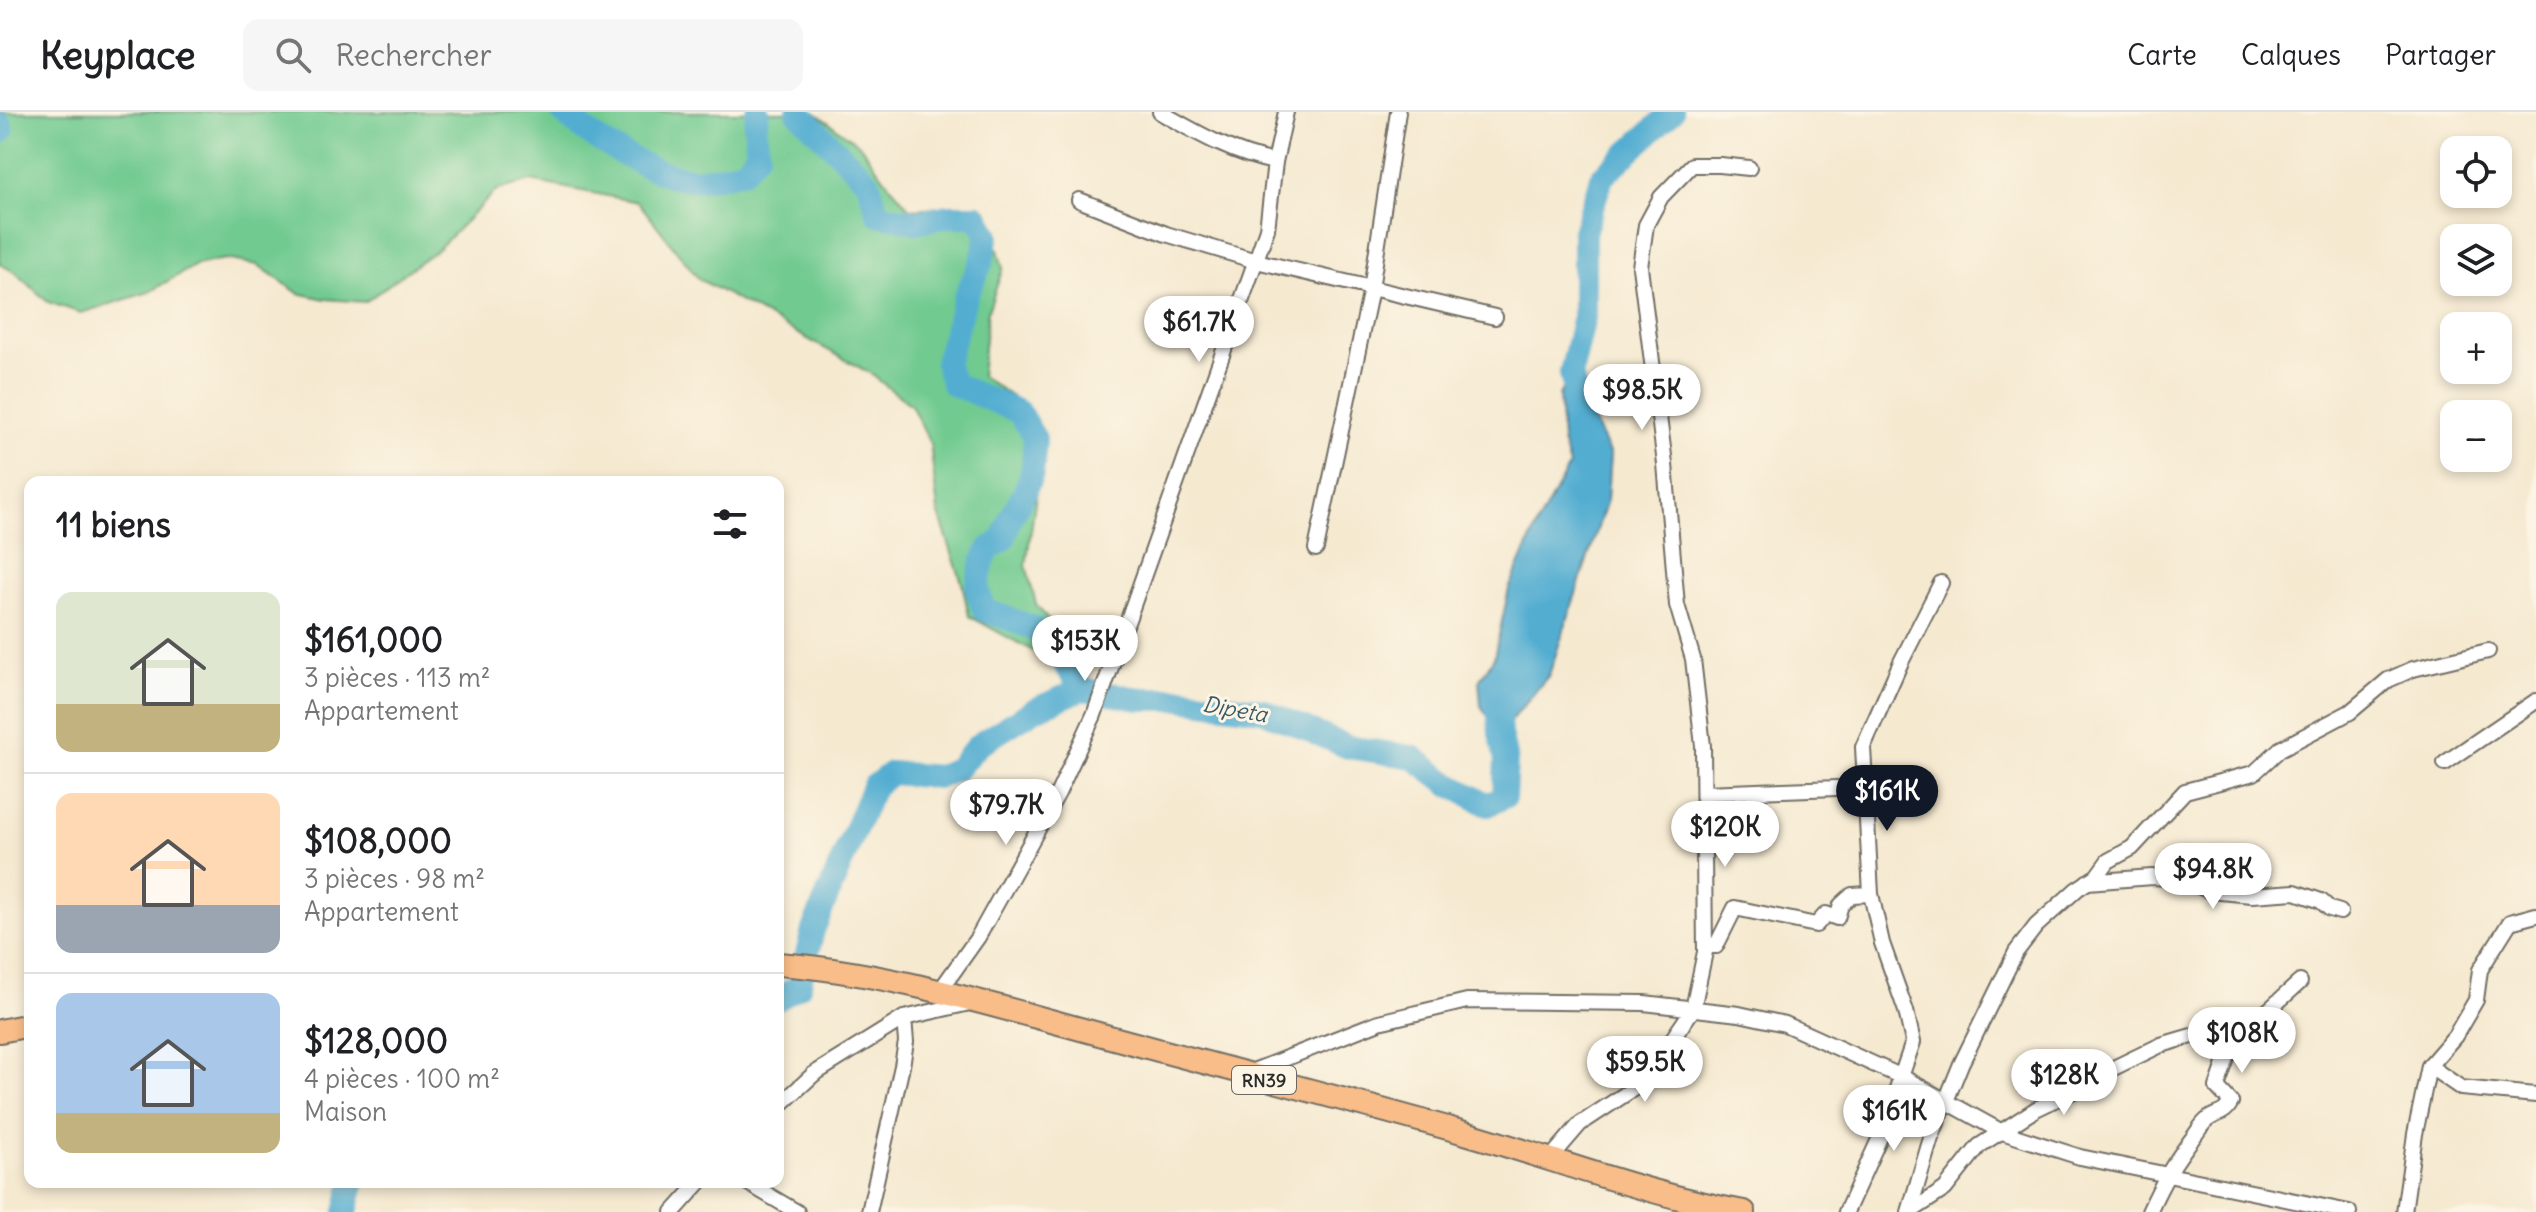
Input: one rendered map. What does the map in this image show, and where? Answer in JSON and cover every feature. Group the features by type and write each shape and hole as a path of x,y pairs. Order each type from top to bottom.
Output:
{"highway":[{"name":"RN39","path":"784,964 823,969 978,1001 1465,1133 1660,1193 1744,1212"},
{"path":"0,1031 24,1026"}],"street":[{"path":"1160,112 1232,150 1251,158 1275,162"},
{"path":"939,992 978,937 1058,793 1094,715 1267,229 1275,162 1286,112"},
{"path":"1316,549 1371,289 1398,112"},
{"path":"1550,1159 1580,1124 1633,1089 1656,1063 1693,1009 1705,946 1703,746 1693,659 1677,605 1665,464 1640,267 1646,225 1661,197 1692,165 1749,168"},
{"path":"1079,200 1166,234 1256,261 1495,317"},
{"path":"1846,1212 1881,1135 1913,1042 1906,1011 1882,943 1871,894 1863,747 1894,676 1941,583"},
{"path":"1910,1212 1931,1138 1961,1064 2016,952 2036,926 2097,876 2108,861 2132,848 2185,791 2254,773 2280,749 2350,712 2388,680 2413,669 2488,651"},
{"path":"2445,763 2536,701"},
{"path":"1704,793 1915,782"},
{"path":"2087,882 2152,877 2182,879 2220,893 2252,895 2295,892 2340,912"},
{"path":"1705,946 1716,946 1735,908 1816,925 1826,914 1837,918 1841,905 1852,895 1871,894"},
{"path":"2404,1212 2429,1066 2455,1036 2476,1000 2480,970 2510,922 2536,915"},
{"path":"1910,1212 1945,1189 1979,1146 2036,1109 2161,1045 2195,1035 2235,1035 2251,1026 2300,982"},
{"path":"784,1102 814,1074 904,1018 978,1001"},
{"path":"1244,1074 1379,1022 1467,1001 1644,1003 1739,1014 1785,1024 1902,1077 2002,1132 2080,1157 2349,1212"},
{"path":"869,1212 902,1066 906,1042 904,1018"},
{"path":"2149,1212 2166,1174 2208,1119 2229,1107 2231,1102 2217,1087 2235,1035"},
{"path":"2429,1066 2461,1088 2536,1095"},
{"path":"673,1212 695,1188"},
{"path":"756,1188 797,1212"}],"green space":[{"path":"0,112 814,112 860,145 910,209 968,205 987,210 1003,268 988,311 981,376 1020,402 1045,434 1026,565 1036,604 1067,644 1042,656 969,616 962,583 938,511 930,443 911,405 868,372 699,279 638,202 531,181 497,190 439,248 365,302 298,293 258,265 225,259 196,265 149,292 81,313 48,302 16,273 0,264"}],"water":[{"path":"1571,373 1610,455 1607,500 1549,675 1500,734 1481,706 1479,681 1494,657 1509,589 1537,525 1569,466 1562,441 1559,395"}],"waterway":[{"name":"Dipeta","path":"562,112 588,133 639,162 689,179 744,170 758,153 755,126 758,112"},
{"name":"Dipeta","path":"798,112 868,182 878,214 916,222 949,216 977,216 988,235 946,363 953,384 1019,412 1035,439 1032,473 1024,494 1003,540 989,549 983,561 977,588 984,610 1034,628 1056,651 1082,689 1139,699 1182,699 1262,710 1348,747 1413,757 1449,784 1488,805 1504,797 1506,760 1500,734 1498,701"},
{"name":"Dipeta","path":"1578,405 1571,373 1584,317 1584,232 1602,177 1672,112"},
{"name":"Dipeta","path":"0,124 0,132"},
{"path":"784,995 799,986 813,930 873,787 891,773 939,777 958,768 978,745 1034,710 1082,689"},
{"path":"346,1212 352,1188"}]}
